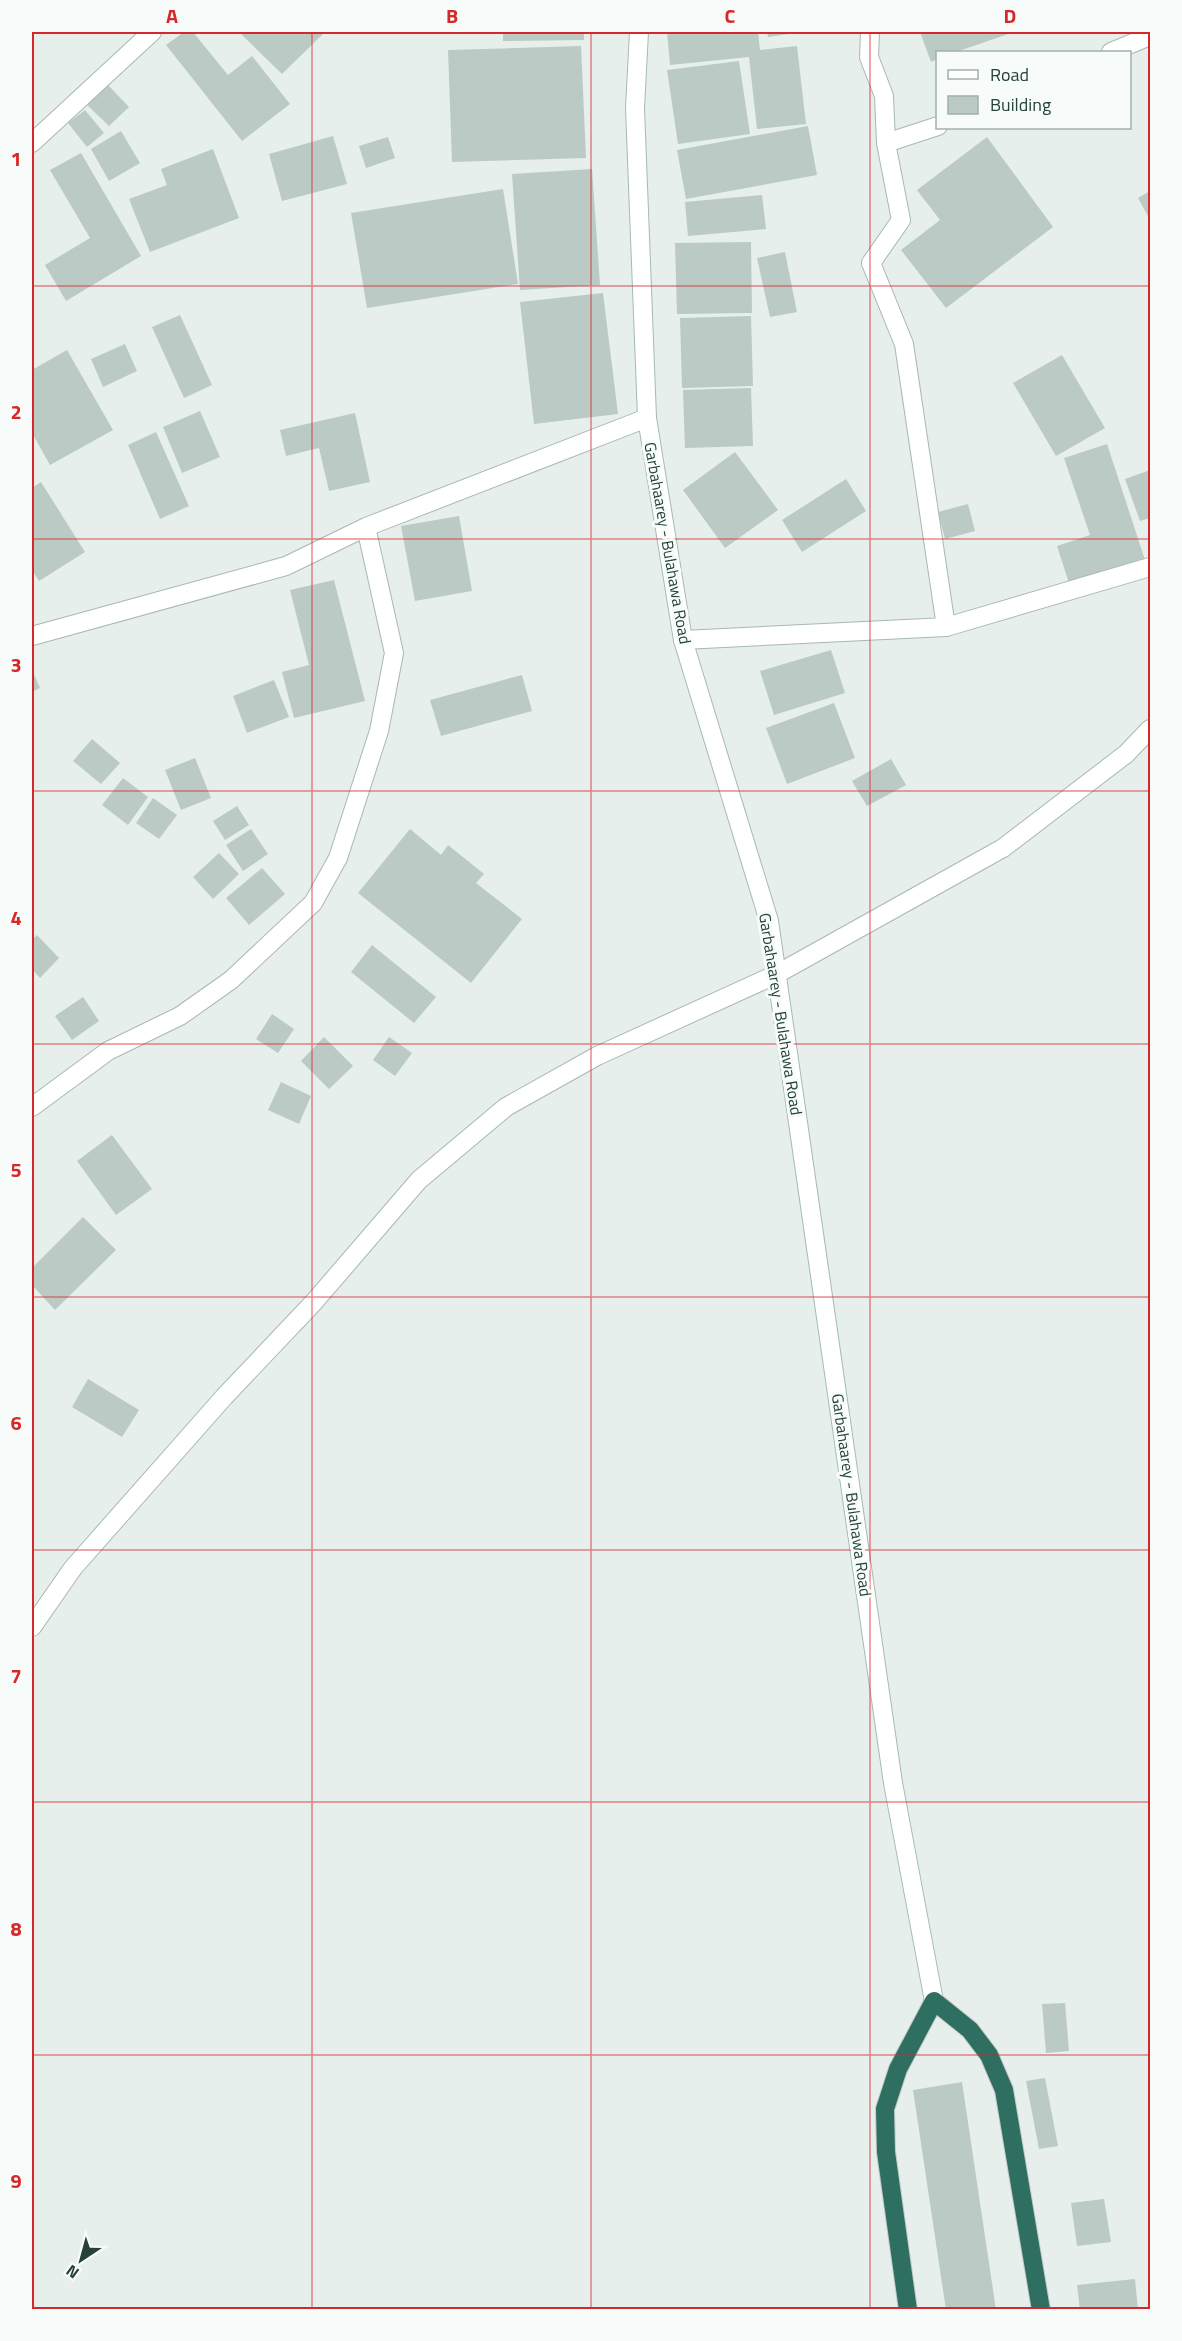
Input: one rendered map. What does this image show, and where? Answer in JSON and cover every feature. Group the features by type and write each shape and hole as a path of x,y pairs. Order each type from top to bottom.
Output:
{"highway":[{"path":"908,2310 886,2152 885,2109 898,2069 934,2001 970,2030 988,2055 1004,2090 1041,2310"}],"street":[{"path":"32,143 152,32"},
{"name":"Garbahaarey - Bulahawa Road","path":"639,32 635,108 647,418 683,640 769,921 893,1783 934,2001"},
{"path":"870,32 869,57 884,96 886,144 901,220 871,263 904,344 946,627"},
{"path":"1113,51 1150,36"},
{"path":"886,144 936,127"},
{"path":"32,636 286,566 366,527 647,418"},
{"path":"32,1107 108,1051 180,1016 231,980 313,903 338,858 379,731 394,653 366,527"},
{"path":"683,640 946,627 1150,567"},
{"path":"32,1627 72,1568 224,1397 314,1302 419,1180 506,1107 597,1056 777,974 1003,848 1126,754 1150,729"}],"building":[{"path":"184,32 193,32 228,75 252,56 290,104 242,141 166,45"},
{"path":"239,32 325,32 282,74"},
{"path":"503,32 584,32 584,40 503,41"},
{"path":"667,32 758,32 760,50 797,46 806,124 757,129 749,57 670,65"},
{"path":"767,32 795,32 795,33 768,37"},
{"path":"920,32 1014,32 959,51 936,51 936,60 931,62"},
{"path":"581,46 586,158 452,162 448,50"},
{"path":"739,61 750,134 678,144 667,70"},
{"path":"108,85 129,107 109,126 87,105"},
{"path":"85,110 104,133 87,147 68,123"},
{"path":"808,126 817,175 686,199 677,150"},
{"path":"121,131 140,163 109,181 91,149"},
{"path":"333,136 347,184 282,201 269,154"},
{"path":"388,137 395,158 366,168 359,146"},
{"path":"987,137 1053,227 946,308 901,250 940,220 917,190"},
{"path":"213,149 239,218 150,252 129,199 167,185 161,169"},
{"path":"81,153 141,256 66,301 45,265 90,238 50,170"},
{"path":"592,169 600,285 520,290 512,174"},
{"path":"503,189 518,284 367,308 351,213"},
{"path":"1150,191 1150,220 1138,198"},
{"path":"762,195 766,229 688,236 685,202"},
{"path":"751,242 752,313 677,314 675,243"},
{"path":"785,252 797,312 770,317 757,258"},
{"path":"603,293 618,414 534,424 520,302"},
{"path":"180,315 212,385 184,398 152,327"},
{"path":"751,316 753,386 682,388 680,318"},
{"path":"125,344 137,371 103,387 91,359"},
{"path":"67,350 113,430 50,465 32,433 32,370"},
{"path":"1062,355 1105,428 1056,456 1013,383"},
{"path":"751,388 753,446 685,448 683,390"},
{"path":"200,411 220,457 182,473 163,427"},
{"path":"355,413 370,482 329,491 319,448 286,456 280,430"},
{"path":"156,432 189,506 160,519 128,445"},
{"path":"1107,444 1146,563 1070,586 1057,546 1090,535 1064,458"},
{"path":"735,452 778,510 725,548 683,490"},
{"path":"1150,470 1150,518 1140,521 1125,479"},
{"path":"846,479 866,511 802,552 782,520"},
{"path":"41,482 85,552 39,581 32,570 32,488"},
{"path":"968,504 975,531 945,539 938,512"},
{"path":"459,516 472,591 415,601 401,526"},
{"path":"334,580 365,701 294,718 282,672 309,665 290,590"},
{"path":"831,650 845,693 774,715 760,671"},
{"path":"32,670 40,688 32,692"},
{"path":"522,675 532,711 441,736 430,700"},
{"path":"274,680 289,717 247,733 233,696"},
{"path":"834,703 855,758 787,784 766,728"},
{"path":"92,739 120,763 101,784 73,761"},
{"path":"195,758 211,798 181,810 165,770"},
{"path":"891,759 906,785 867,806 852,781"},
{"path":"123,778 148,797 128,825 102,805"},
{"path":"153,798 177,815 159,839 136,823"},
{"path":"237,806 249,825 225,840 213,821"},
{"path":"251,829 268,854 243,871 226,845"},
{"path":"410,829 441,855 448,845 484,874 476,883 522,919 471,983 358,893"},
{"path":"219,853 239,874 213,899 193,877"},
{"path":"262,868 285,894 249,925 226,898"},
{"path":"37,935 59,958 40,978 32,969 32,940"},
{"path":"372,945 436,997 414,1023 351,972"},
{"path":"83,997 99,1021 72,1040 55,1016"},
{"path":"272,1014 294,1029 278,1053 256,1039"},
{"path":"324,1037 353,1066 329,1089 301,1061"},
{"path":"389,1037 412,1053 395,1076 373,1060"},
{"path":"281,1082 311,1096 299,1124 268,1110"},
{"path":"112,1135 152,1189 116,1215 77,1161"},
{"path":"83,1217 116,1250 55,1310 32,1285 32,1268"},
{"path":"88,1379 139,1410 122,1437 72,1407"},
{"path":"1065,2003 1069,2051 1046,2053 1042,2004"},
{"path":"1045,2078 1058,2146 1039,2149 1026,2081"},
{"path":"962,2082 996,2310 946,2310 913,2090"},
{"path":"1104,2199 1111,2242 1077,2246 1071,2203"},
{"path":"1135,2279 1138,2310 1080,2310 1077,2285"}]}
